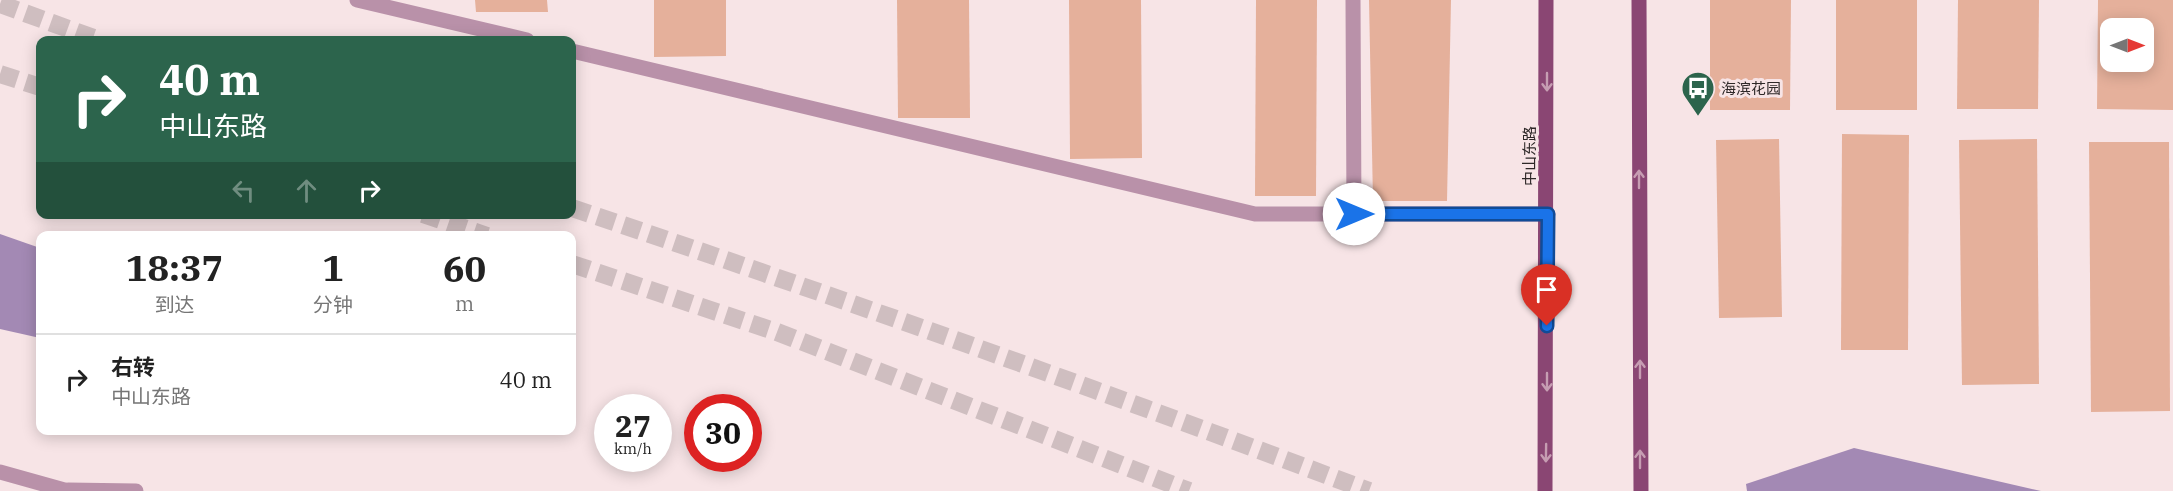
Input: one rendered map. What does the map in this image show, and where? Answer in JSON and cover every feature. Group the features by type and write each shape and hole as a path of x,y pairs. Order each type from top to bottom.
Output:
{"main road":[{"name":"中山东路","path":"1545,491 1548,214 1546,0"},
{"path":"1639,0 1641,491"}],"street":[{"path":"357,0 510,36"},
{"path":"1353,0 1354,214"},
{"path":"576,52 1255,214 1548,214"},
{"path":"0,472 68,490 136,491"}],"shaded area":[{"path":"0,234 36,247 36,337 0,329"},
{"path":"1854,448 2041,491 1747,491 1746,484"}],"building":[{"path":"475,0 547,0 548,12 476,12"},
{"path":"654,0 726,0 726,56 654,57"},
{"path":"897,0 969,0 970,118 898,118"},
{"path":"1069,0 1141,0 1142,158 1070,159"},
{"path":"1256,0 1317,0 1316,196 1255,196"},
{"path":"1369,0 1451,0 1447,201 1373,201"},
{"path":"1710,0 1791,0 1790,110 1710,110"},
{"path":"1836,0 1917,0 1917,110 1836,110"},
{"path":"1958,0 2039,0 2038,109 1957,109"},
{"path":"2098,0 2173,0 2173,110 2097,109"},
{"path":"1842,134 1909,135 1908,350 1841,350"},
{"path":"1779,139 1782,317 1719,318 1716,140"},
{"path":"2037,139 2039,384 1962,385 1959,140"},
{"path":"2089,142 2169,142 2170,411 2091,412"}],"tunnel":[{"path":"0,4 88,36"},
{"path":"0,74 36,86"},
{"path":"576,209 972,346 1369,491"},
{"path":"438,219 472,231"},
{"path":"576,265 777,332 1189,491"}],"place":[{"name":"海滨花园","path":"1698,117"}],"route":[{"path":"1354,214 1548,214 1547,326"}]}
